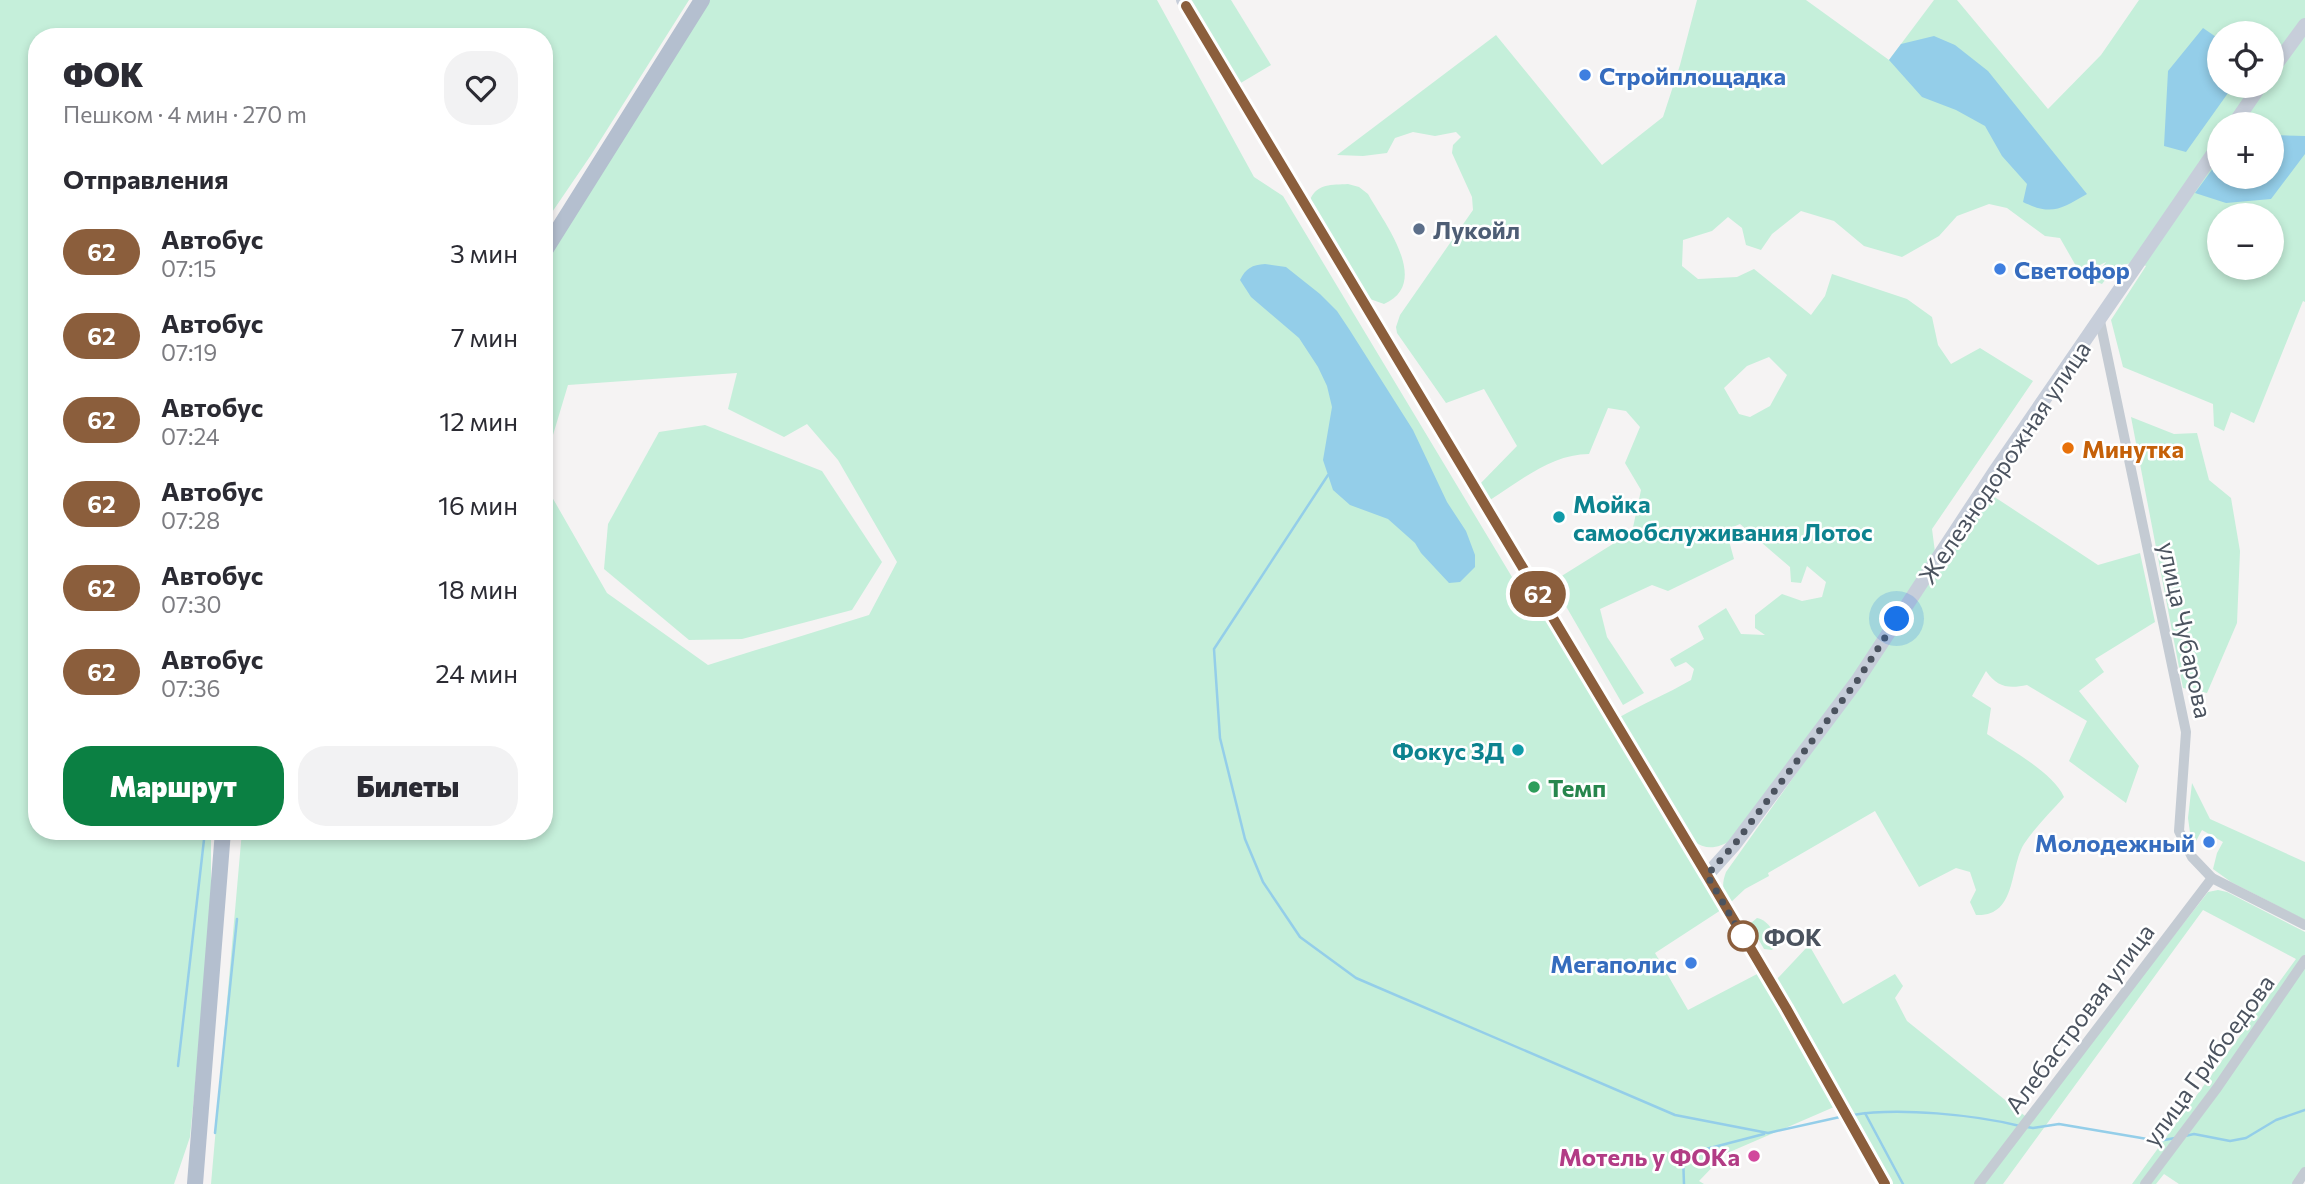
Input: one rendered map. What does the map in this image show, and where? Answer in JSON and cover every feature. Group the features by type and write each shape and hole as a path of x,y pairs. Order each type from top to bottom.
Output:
{"main road":[{"path":"553,238 702,0"},
{"path":"1184,3 1786,1008 1885,1184"},
{"path":"2284,54 2305,25"},
{"name":"Железнодорожная улица","path":"1707,875 1734,845 1857,681 1995,471 2207,163"},
{"path":"195,1184 222,840"}],"street":[{"name":"улица Чубарова","path":"2100,321 2186,732 2179,831 2192,858 2212,878 2305,925"},
{"name":"Алебастровая улица","path":"1979,1184 2212,878"},
{"name":"улица Грибоедова","path":"2145,1184 2217,1088 2305,960"},
{"path":"2297,1184 2305,1172"}],"green space":[{"path":"0,0 689,0 553,211 553,28 28,28 28,840 211,840 211,926 190,1137 174,1184 0,1184"},
{"path":"708,0 1157,0 1254,177 1283,196 1512,577 1520,575 1721,910 1655,953 1688,1010 1759,973 1834,1107 1725,1154 1699,1181 1704,1184 211,1184 241,840 553,840 553,499 607,593 708,665 869,615 897,562 838,460 807,424 784,437 728,409 737,373 568,385 553,435 553,241"},
{"path":"1189,0 1231,0 1271,65 1239,84"},
{"path":"1697,0 1806,0 1889,60 1934,0 1957,0 2048,109 2101,55 2139,0 2305,0 2305,302 2303,301 2254,423 2231,412 2224,431 2214,426 2213,404 2123,367 2111,320 2146,266 2138,262 2116,266 2102,284 2092,280 2106,262 2088,271 2076,266 2060,238 2045,236 2007,208 1989,204 1957,216 1939,236 1902,257 1864,246 1834,221 1801,211 1772,234 1761,250 1746,245 1742,228 1728,217 1712,231 1683,240 1682,266 1698,279 1737,277 1754,269 1811,315 1825,296 1832,274 1907,299 1932,317 1938,345 1951,364 1980,348 2033,381 1932,529 1935,552 1853,679 1732,840 1712,847 1693,841 1618,718 1691,680 1694,669 1686,662 1675,667 1670,659 1704,639 1698,626 1726,608 1741,634 1765,635 1755,628 1755,615 1782,594 1802,601 1822,597 1826,582 1807,566 1801,583 1791,582 1790,567 1740,524 1726,530 1734,559 1668,591 1652,585 1600,609 1607,637 1644,693 1623,705 1552,582 1632,532 1641,490 1625,463 1640,427 1626,411 1608,408 1589,454 1575,455 1549,464 1490,500 1479,485 1517,446 1484,389 1446,403 1397,333 1396,327 1400,315 1473,210 1472,197 1452,153 1453,145 1461,137 1456,132 1435,136 1413,132 1395,138 1387,153 1337,155 1496,35 1602,165 1663,117","holes":["1769,357 1787,375 1770,406 1750,417 1739,414 1724,388 1747,366"]},
{"path":"1348,184 1359,187 1368,194 1400,252 1404,282 1398,294 1384,304 1370,299 1310,200 1321,188"},
{"path":"2131,417 2174,434 2197,433 2209,480 2231,498 2240,551 2237,623 2207,693 2183,688"},
{"path":"705,425 822,471 882,562 852,610 742,639 689,640 604,569 608,524 659,432"},
{"path":"1990,494 2098,565 2140,553 2155,622 2095,659 2104,672 2079,691 2139,766 2126,803 2069,761 2087,721 2027,685 2003,686 1986,671 1972,696 1991,708 1987,734 2041,770 2064,797 2024,844 2010,890 1999,908 1989,914 1976,915 1970,902 1976,890 1970,872 1956,868 1919,887 1875,811 1768,873 1769,876 1745,889 1729,904 1723,889 1726,872"},
{"path":"2192,783 2210,819 2305,862 2305,920 2231,882 2213,869 2223,842 2202,830 2196,841 2191,840 2188,818"},
{"path":"2208,892 2227,892 2305,932 2305,955 2215,1086 2140,1184 2132,1184 2296,959 2203,910 2003,1184 1891,1184 1776,980 1809,945 1843,1004 1895,974 1903,986 1895,998 1907,1021 2030,1120"},
{"path":"1757,918 1765,922 1773,932 1776,945 1772,950 1764,949 1752,928 1751,923"},
{"path":"2305,966 2305,1167 2293,1184 2179,1184 2164,1174 2156,1184 2149,1184"}],"water":[{"path":"2203,28 2207,31 2207,98 2224,98 2214,112 2207,112 2207,123 2186,152 2164,146 2168,71"},
{"path":"1934,36 1955,45 1988,71 2087,194 2070,204 2049,210 2023,202 2027,184 2002,156 1985,126 1956,110 1922,97 1889,60 1901,44"},
{"path":"2284,135 2305,136 2305,154 2284,182"},
{"path":"2207,176 2207,189 2279,189 2271,199 2226,203 2195,193"},
{"path":"1265,264 1286,267 1337,311 1413,430 1447,502 1466,531 1475,555 1475,567 1460,582 1449,583 1415,543 1388,519 1350,505 1333,490 1323,460 1332,407 1327,386 1299,338 1251,297 1240,280 1250,268"}],"waterway":[{"path":"1328,475 1214,649 1220,738 1245,839 1263,882 1300,937 1356,978 1675,1115 1768,1133 1840,1117"},
{"path":"178,1066 204,840"},
{"path":"215,1133 237,919"},
{"path":"2185,1136 2194,1134 2230,1141 2246,1138 2276,1120 2305,1110"},
{"path":"1865,1113 1903,1184"},
{"path":"1853,1115 1937,1113 2020,1126"},
{"path":"2027,1127 2059,1124 2159,1141 2175,1138"},
{"path":"1684,1184 1683,1155 1764,1134"}],"bus line":[{"name":"62","path":"1186,6 1786,1008 1885,1184"}],"place":[{"name":"Стройплощадка","path":"1585,75"},
{"name":"Лукойл","path":"1419,229"},
{"name":"Светофор","path":"2000,269"},
{"name":"Минутка","path":"2068,448"},
{"name":"Мойка самообслуживания Лотос","path":"1559,517"},
{"name":"Фокус 3Д","path":"1518,750"},
{"name":"Темп","path":"1534,787"},
{"name":"Молодежный","path":"2209,842"},
{"name":"ФОК","path":"1743,936"},
{"name":"Мегаполис","path":"1691,963"},
{"name":"Мотель у ФОКа","path":"1754,1156"}],"route":[{"path":"1743,936 1745,941 1707,875 1734,845 1857,681 1897,619"}]}
